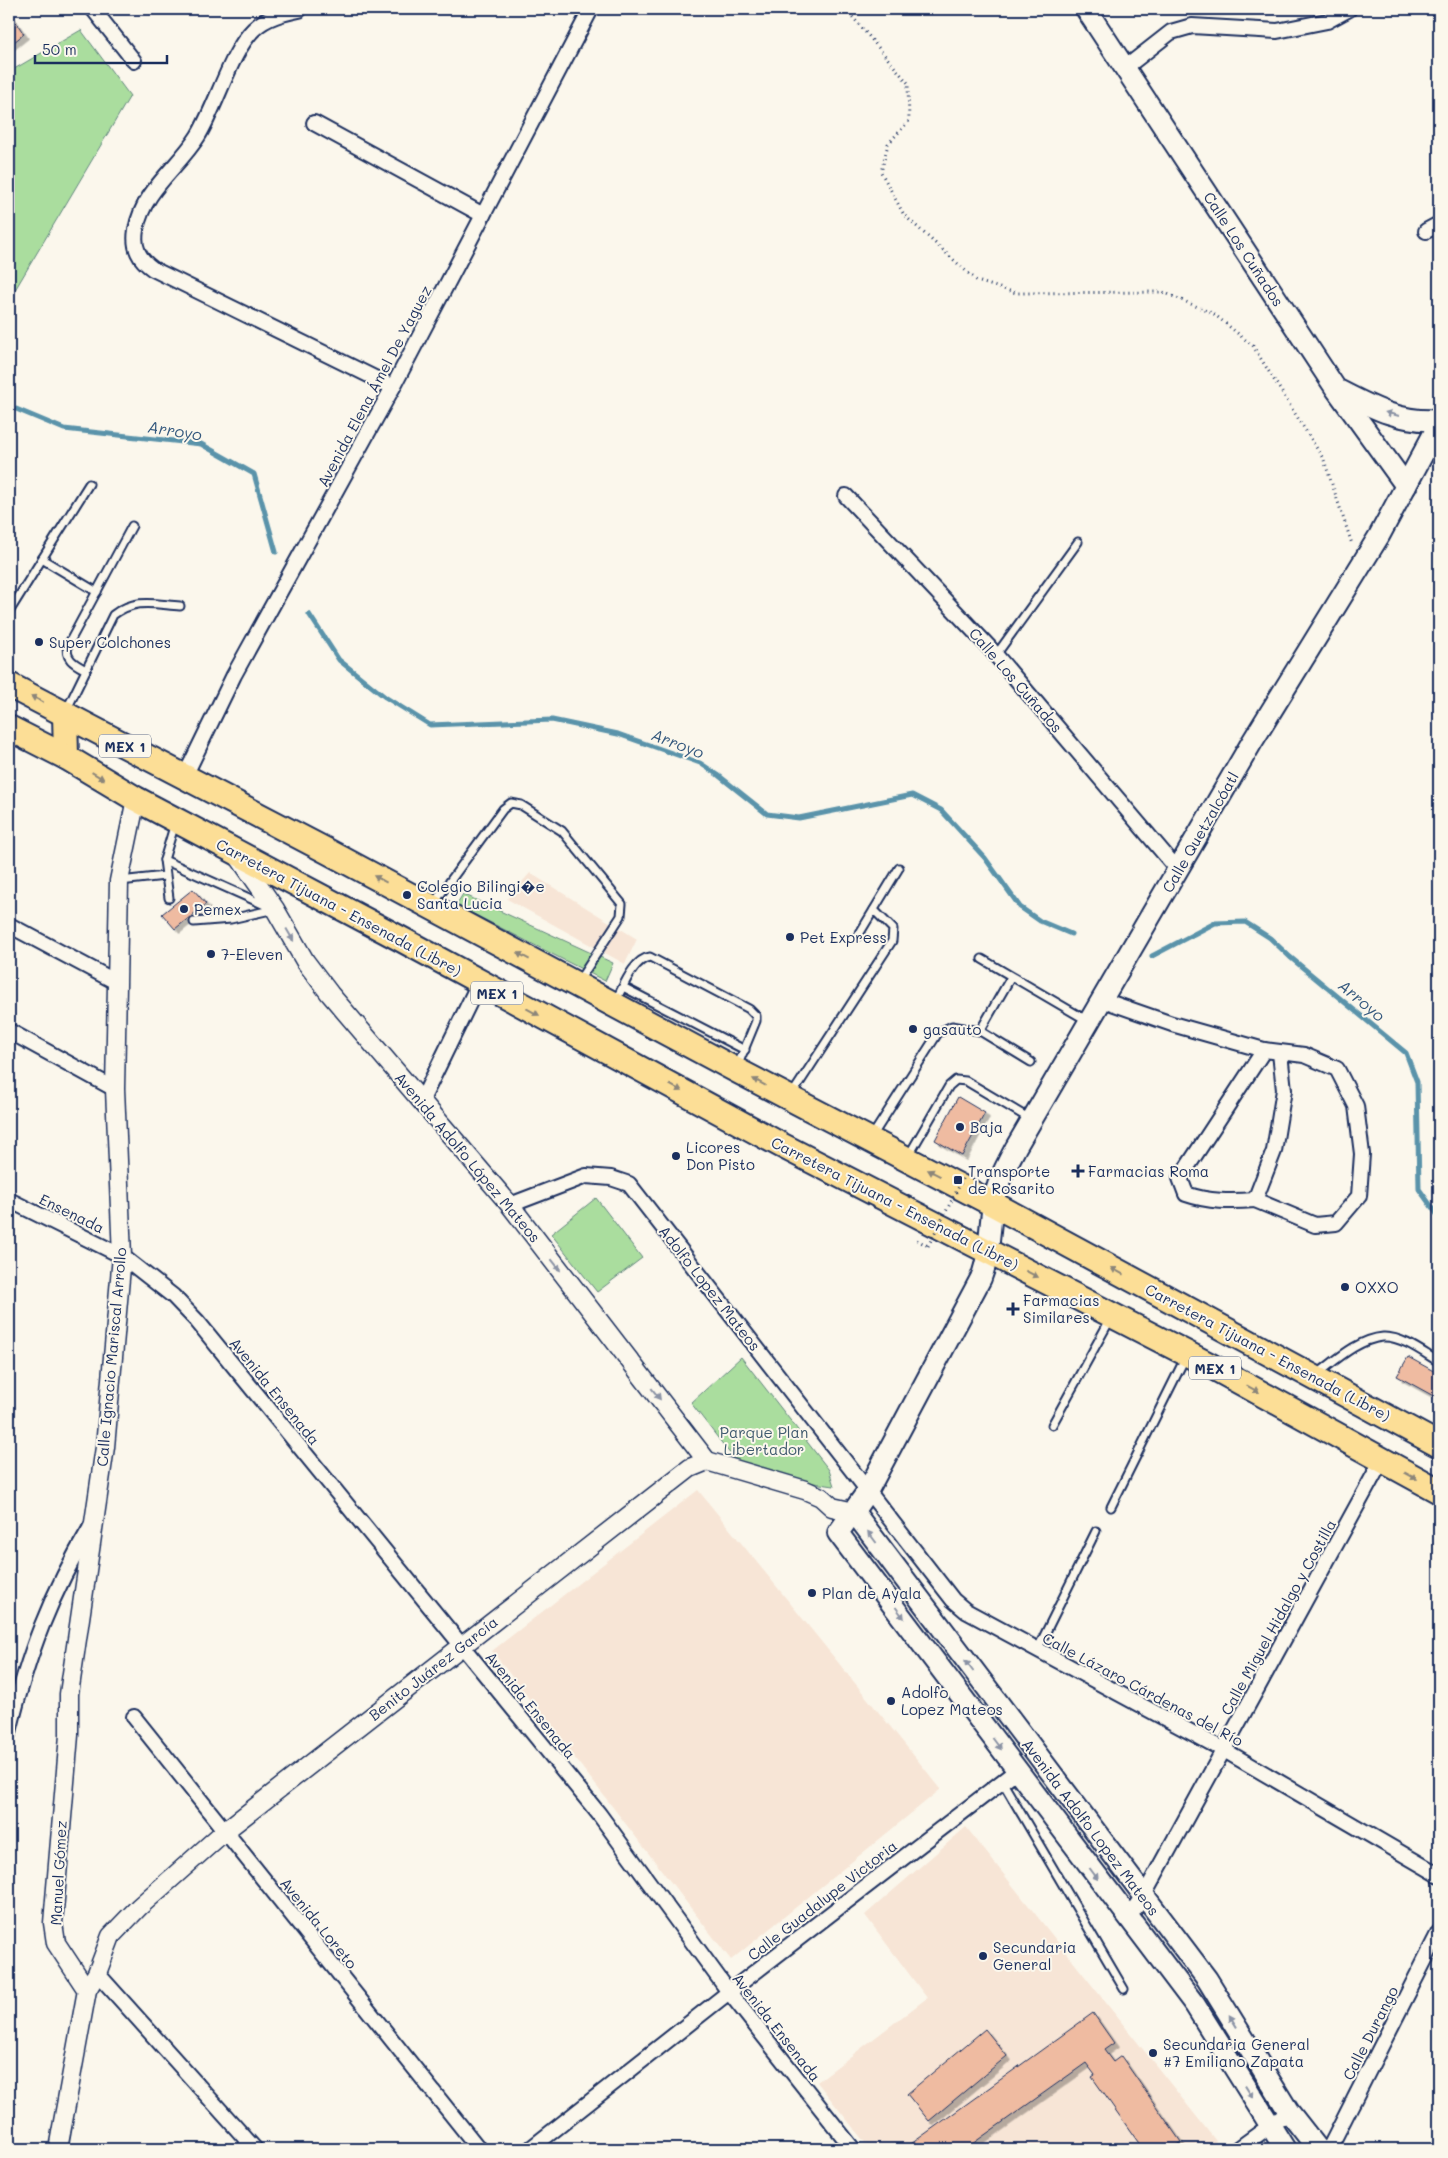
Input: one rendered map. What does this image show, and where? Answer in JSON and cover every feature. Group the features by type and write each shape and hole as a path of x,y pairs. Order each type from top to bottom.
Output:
{"highway":[{"name":"Carretera Tijuana - Ensenada (Libre)","path":"9,685 577,984 618,996 740,1060 790,1098 993,1204 1439,1444"},
{"path":"65,713 66,757"},
{"name":"Carretera Tijuana - Ensenada (Libre)","path":"9,728 66,757 136,799 781,1145 1113,1315 1439,1491"}],"main road":[{"name":"Calle Los Cuñados","path":"1086,9 1336,389 1406,486"},
{"path":"1336,389 1380,411 1419,421 1439,420"},
{"name":"Calle Quetzalcóatl","path":"988,1251 993,1204 1002,1173 1252,742 1360,566 1439,424"},
{"path":"838,1533 867,1492 981,1278 988,1251"},
{"name":"Avenida Adolfo Lopez Mateos","path":"854,1512 1143,1897 1207,1979 1289,2112 1318,2149"},
{"name":"Avenida Adolfo Lopez Mateos","path":"838,1533 1009,1776 1128,1919 1195,2005 1285,2149"}],"street":[{"path":"93,9 134,61"},
{"name":"Avenida Elena Ámel De Yaguez","path":"184,778 234,675 393,387 591,9"},
{"path":"1125,68 1171,32 1192,26 1277,31 1327,22 1349,9"},
{"path":"300,10 276,15 254,28 240,49 198,136 162,177 150,195 136,228 137,252 143,262 153,269 393,387"},
{"path":"314,123 482,215"},
{"path":"1426,231 1439,224"},
{"name":"Calle Los Cuñados","path":"846,496 996,655 1178,870"},
{"name":"Calle Ignacio Mariscal Arrollo","path":"69,1735 69,1694 107,1428 122,1256 115,1089 119,881 136,799"},
{"name":"Avenida Adolfo López Mateos","path":"234,850 275,909 305,961 330,994 510,1205 707,1461"},
{"path":"9,925 118,983"},
{"path":"422,1100 479,983"},
{"path":"1103,1000 1172,1024 1264,1050 1304,1055 1337,1068 1356,1106 1362,1154 1359,1196 1336,1223 1315,1224 1255,1200 1226,1202 1186,1194 1180,1178 1264,1050"},
{"path":"9,1031 115,1089"},
{"path":"1255,1200 1276,1142 1284,1090 1280,1053"},
{"name":"Adolfo Lopez Mateos","path":"510,1205 586,1176 611,1178 629,1184 867,1492"},
{"name":"Ensenada","path":"9,1200 122,1256"},
{"name":"Avenida Ensenada","path":"122,1256 174,1296 197,1321 599,1814 729,1992 853,2149"},
{"name":"Calle Miguel Hidalgo y Costilla","path":"1128,1919 1143,1897 1382,1460"},
{"path":"707,1461 805,1490 821,1497 832,1507 854,1512"},
{"name":"Benito Juárez García","path":"87,1990 97,1973 111,1936 140,1907 225,1831 667,1485 690,1468 707,1461"},
{"name":"Calle Lázaro Cárdenas del Río","path":"867,1492 953,1600 983,1622 1224,1750 1439,1875"},
{"path":"832,1507 838,1533"},
{"path":"9,1732 21,1680 46,1611 69,1563 95,1520"},
{"name":"Avenida Loreto","path":"134,1717 478,2149"},
{"name":"Manuel Gómez","path":"69,1735 53,1923 56,1943 87,1990"},
{"name":"Calle Guadalupe Victoria","path":"530,2149 729,1992 1009,1776"},
{"name":"Calle Durango","path":"1330,2149 1439,1932"},
{"path":"97,1973 255,2149"},
{"path":"58,2149 87,1990"},
{"path":"1244,2147 1289,2112"}],"lane":[{"path":"9,612 89,484"},
{"path":"86,670 69,659 67,650 132,526"},
{"path":"996,655 1078,542"},
{"path":"42,559 97,592"},
{"path":"65,713 113,615 126,606 137,603 180,606"},
{"path":"432,907 503,809 511,803 521,805 562,831 622,904 621,916 577,984"},
{"path":"169,898 164,860 175,820"},
{"path":"164,860 275,909"},
{"path":"858,936 899,868"},
{"path":"119,881 165,876"},
{"path":"194,922 231,919 275,909"},
{"path":"790,1098 892,942 893,929 874,910"},
{"path":"618,996 640,960 650,957 655,958 753,1012 756,1021 740,1060"},
{"path":"982,959 1090,1022"},
{"path":"980,1031 1011,977"},
{"path":"870,1140 938,1033 952,1026 980,1031 1031,1062"},
{"path":"907,1159 949,1086 956,1080 966,1081 1033,1121"},
{"path":"1052,1425 1113,1315"},
{"path":"1314,1377 1362,1343 1384,1337 1404,1342 1439,1362"},
{"path":"1110,1507 1187,1354"},
{"path":"1037,1651 1096,1531"},
{"path":"1009,1776 1124,1989"}],"path":[{"path":"846,9 908,83 909,121 888,144 881,172 904,215 976,281 1016,293 1163,292 1214,314 1253,346 1324,460 1360,566"},
{"path":"928,1246 965,1175"}],"shaded area":[{"path":"530,873 637,939 625,964 507,899"},
{"path":"698,1490 941,1789 731,1960 492,1651"},
{"name":"Secundaria General","path":"966,1827 1216,2141 1206,2149 870,2149 817,2082 927,1998 865,1915"}],"green space":[{"path":"81,30 130,96 9,300 9,72"},
{"path":"463,894 613,963 605,981 456,905"},
{"path":"596,1198 642,1258 597,1292 551,1234"},
{"name":"Parque Plan Libertador","path":"741,1357 829,1470 834,1486 745,1473 691,1403"}],"building":[{"path":"9,12 24,34 9,46"},
{"name":"Pemex","path":"193,889 206,904 175,929 162,914"},
{"name":"Baja","path":"958,1097 985,1113 962,1156 935,1140"},
{"path":"1408,1357 1439,1374 1439,1399 1397,1376"},
{"path":"1093,2013 1114,2043 1104,2050 1113,2062 1121,2056 1181,2142 1171,2149 1143,2149 1092,2077 1095,2075 1086,2063 965,2149 904,2149"},
{"path":"985,2029 1007,2056 929,2121 907,2094"}],"waterway":[{"name":"Arroyo","path":"9,406 64,429 201,444 254,474 276,552"},
{"name":"Arroyo","path":"309,614 339,660 385,697 430,725 552,720 618,734 700,763 767,814 799,818 912,795 941,810 985,858 1020,907 1040,921 1071,934"},
{"name":"Arroyo","path":"1152,956 1215,923 1245,922 1270,938 1290,957 1406,1053 1417,1082 1419,1189 1439,1217"}],"place":[{"name":"Super Colchones","path":"39,642"},
{"name":"Colegio Bilingi�e Santa Lucia","path":"407,895"},
{"name":"Pemex","path":"184,909"},
{"name":"Pet Express","path":"790,937"},
{"name":"7-Eleven","path":"211,954"},
{"name":"gasauto","path":"913,1029"},
{"name":"Baja","path":"960,1127"},
{"name":"Licores Don Pisto","path":"676,1156"},
{"name":"Farmacias Roma","path":"1078,1171"},
{"name":"Transporte de Rosarito","path":"958,1180"},
{"name":"OXXO","path":"1345,1287"},
{"name":"Farmacias Similares","path":"1013,1309"},
{"name":"Plan de Ayala","path":"812,1593"},
{"name":"Adolfo Lopez Mateos","path":"891,1701"},
{"name":"Secundaria General","path":"983,1956"},
{"name":"Secundaria General #7 Emiliano Zapata","path":"1153,2053"}]}
